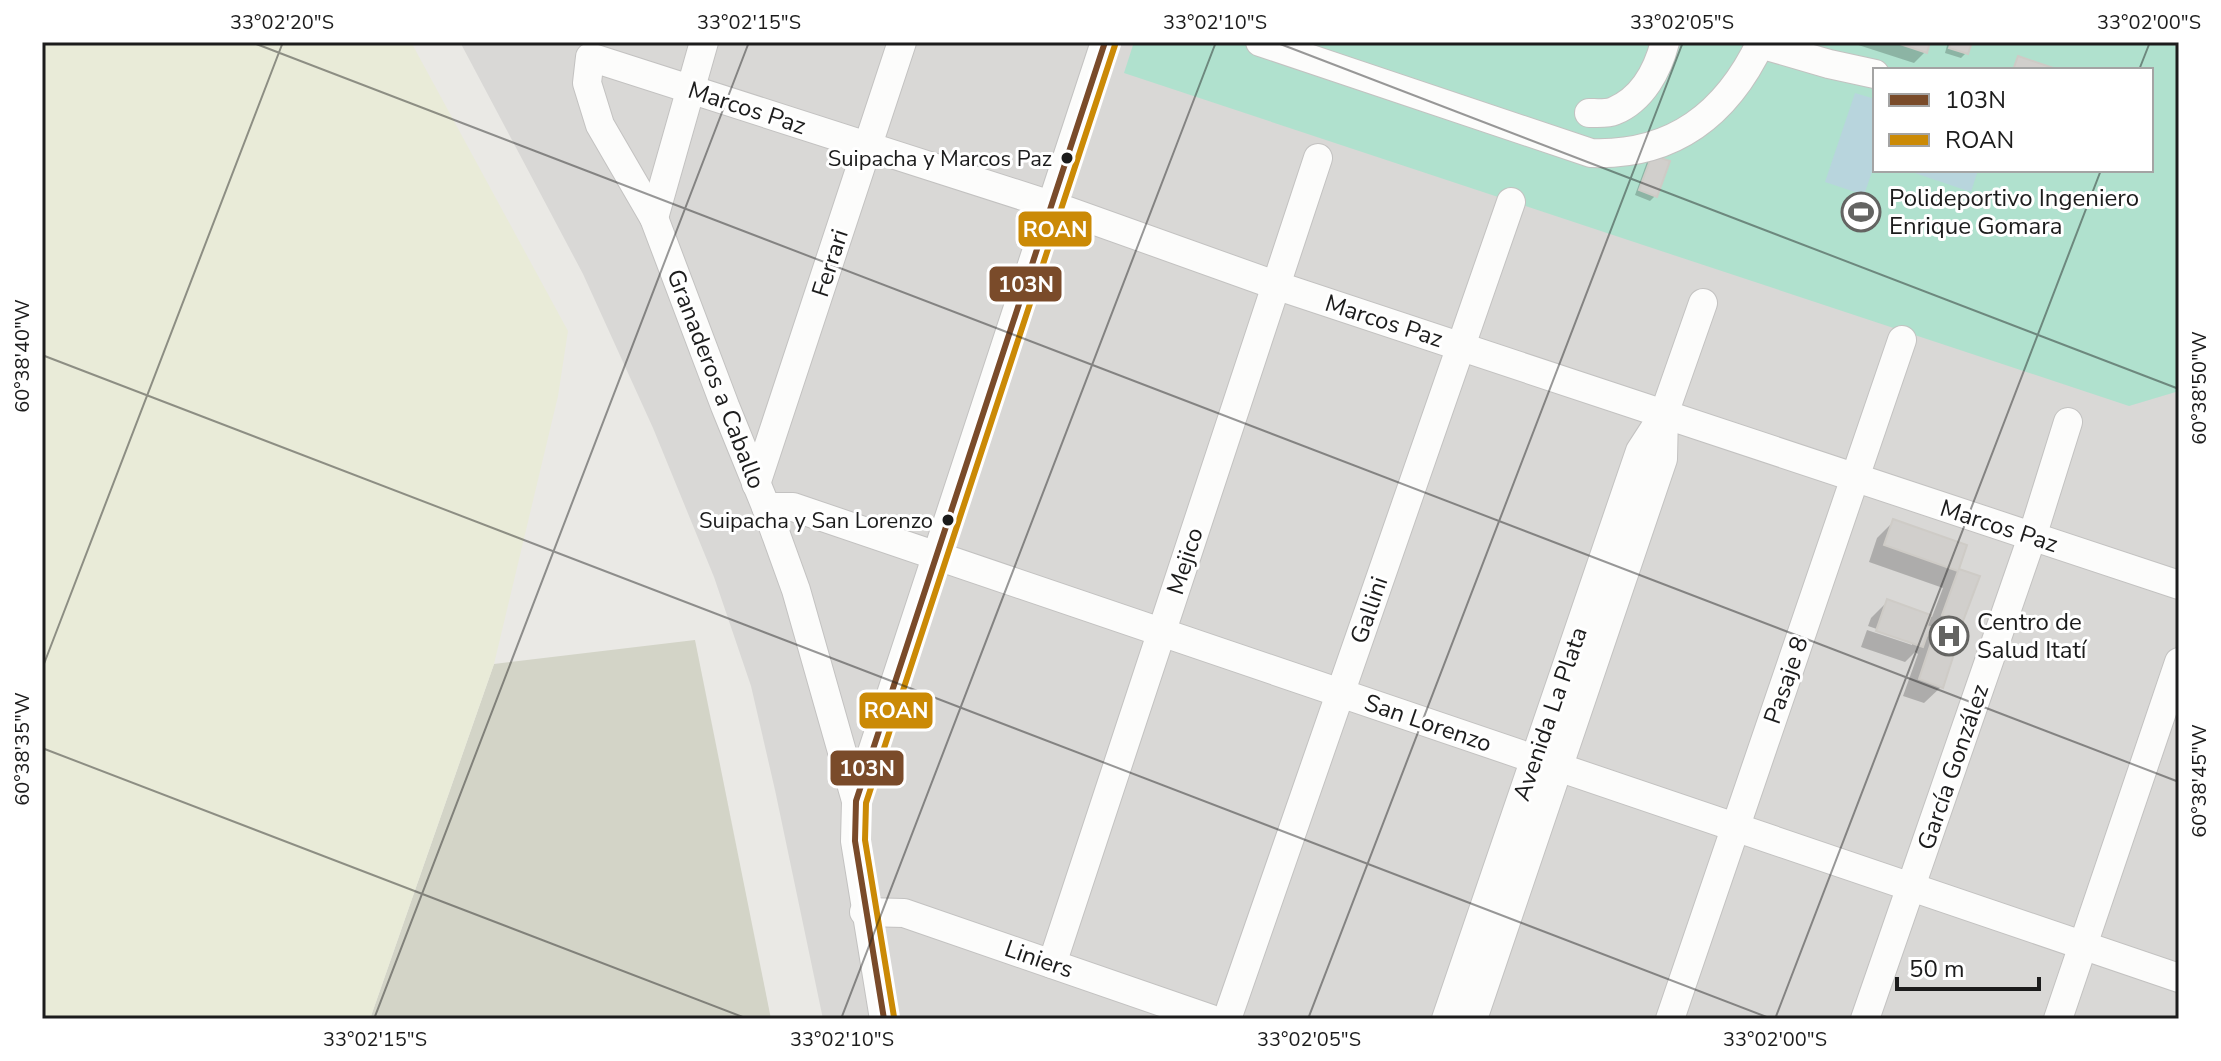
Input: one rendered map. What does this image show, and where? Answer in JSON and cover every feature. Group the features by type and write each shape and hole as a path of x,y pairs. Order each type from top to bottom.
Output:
{"street":[{"path":"654,218 704,42"},
{"name":"Ferrari","path":"761,495 902,42"},
{"path":"884,1019 864,912 855,841 856,801 1105,42"},
{"path":"1260,42 1591,153 1616,154 1642,150 1679,136 1707,115 1732,90 1760,43 1873,74"},
{"path":"1589,113 1613,111 1637,95 1658,68 1665,42"},
{"name":"Marcos Paz","path":"590,57 1051,205 1275,285 2179,585"},
{"name":"Granaderos a Caballo","path":"590,57 587,83 600,125 654,218 796,590 856,801"},
{"name":"Mejico","path":"1052,964 1318,158"},
{"name":"Gallini","path":"1227,1019 1511,202"},
{"name":"Avenida La Plata","path":"1473,1019 1640,451 1664,414 1703,303"},
{"name":"Pasaje 8","path":"1670,1019 1902,340"},
{"name":"García González","path":"1865,1019 2032,537 2068,422"},
{"name":"San Lorenzo","path":"761,495 2179,978"},
{"path":"2058,1019 2179,662"},
{"name":"Avenida La Plata","path":"1446,1019 1546,763"},
{"name":"Liniers","path":"864,912 904,913 1211,1019"}],"shaded area":[{"path":"460,42 2179,42 2179,1019 823,1019 751,686 714,577 653,428 583,274"},
{"path":"695,640 771,1019 370,1019 494,664"}],"green space":[{"path":"42,42 411,42 568,331 558,396 494,664 370,1019 42,1019"},
{"name":"Polideportivo Ingeniero Enrique Gomara","path":"1134,42 2164,42 2179,47 2179,391 2129,406 1124,73"}],"water":[{"path":"1855,93 1873,98 1873,169 1864,195 1825,182"},
{"path":"1912,172 1977,172 1971,192"}],"building":[{"path":"1894,42 1930,42 1927,53"},
{"path":"1951,42 1972,42 1968,54 1949,48"},
{"path":"2018,56 2053,68 2014,68"},
{"path":"1652,155 1670,161 1657,197 1639,190"},
{"path":"1893,519 1967,545 1959,569 1980,576 1951,653 1954,654 1943,688 1919,679 1933,637 1927,635 1923,647 1876,631 1887,599 1931,615 1927,626 1944,632 1949,617 1942,615 1958,571 1884,545"}],"transit line":[{"name":"103N","path":"884,1019 855,841 856,801 1105,42"},
{"name":"ROAN","path":"894,1017 865,840 866,803 1115,45"}],"place":[{"name":"Suipacha y Marcos Paz","path":"1067,158"},
{"name":"Polideportivo Ingeniero Enrique Gomara","path":"1861,212"},
{"name":"Suipacha y San Lorenzo","path":"948,520"},
{"name":"Centro de Salud Itatí","path":"1949,636"}]}
